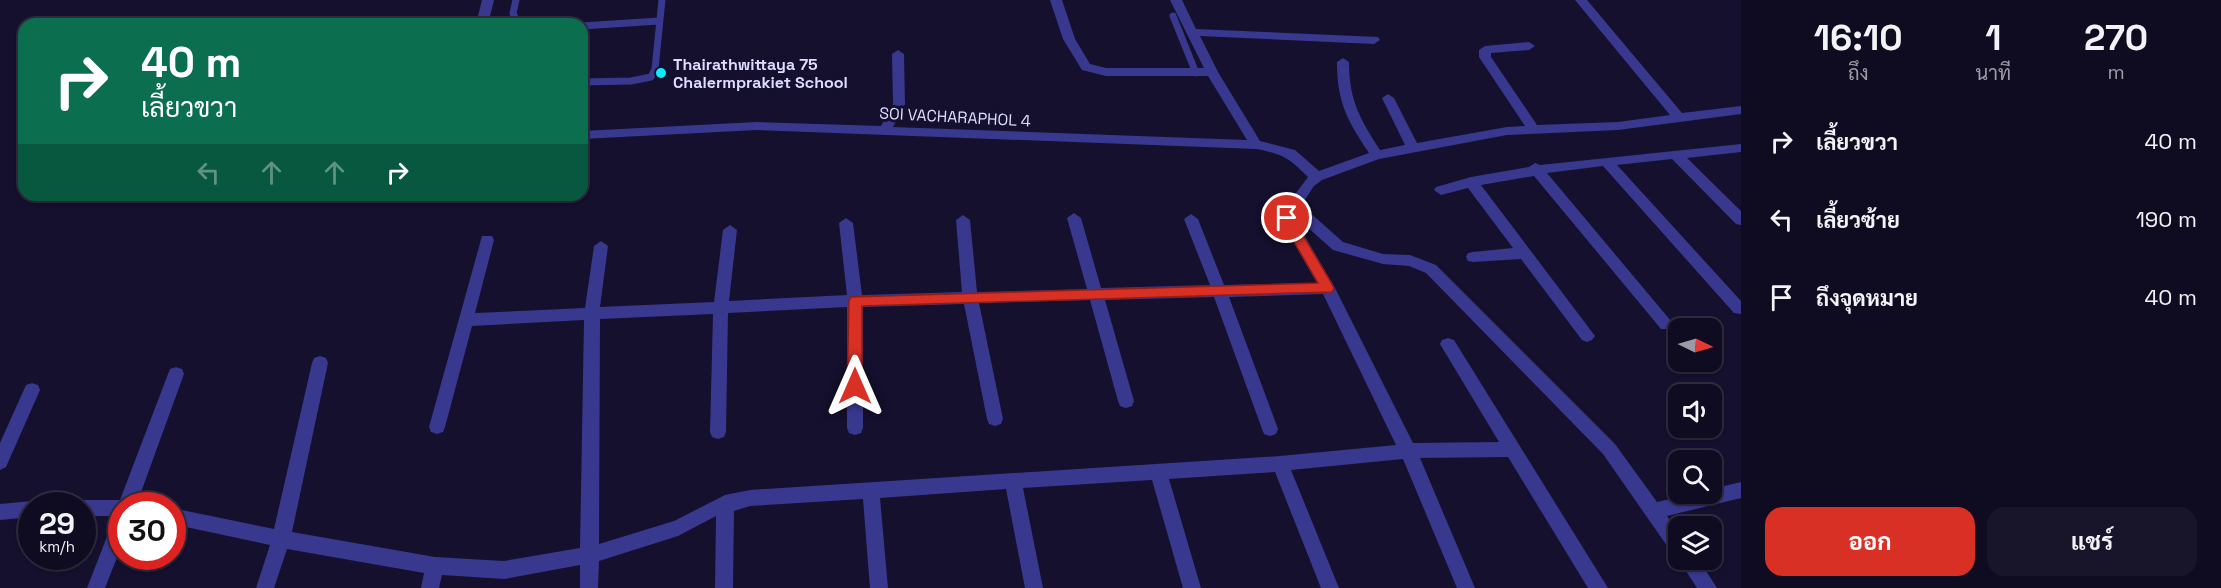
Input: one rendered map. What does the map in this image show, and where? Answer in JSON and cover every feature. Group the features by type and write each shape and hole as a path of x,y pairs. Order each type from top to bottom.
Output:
{"street":[{"path":"484,18 488,0"},
{"path":"1056,0 1069,39 1086,67 1106,72 1212,72"},
{"path":"1176,0 1212,72 1256,145"},
{"path":"1581,0 1678,118"},
{"path":"1192,32 1374,40"},
{"path":"1529,46 1485,50 1485,57 1534,130"},
{"path":"885,130 899,104 898,54"},
{"path":"1343,62 1343,88 1357,125 1377,155"},
{"path":"1388,98 1413,148"},
{"path":"1668,533 1609,449 1431,269 1410,261 1383,260 1338,246 1302,214 1297,201 1309,183 1317,177 1377,155 1507,131 1618,126 1741,110"},
{"name":"SOI VACHARAPHOL 4","path":"588,135 757,126 1256,145 1273,148 1294,156 1317,177"},
{"path":"1441,190 1535,168 1741,148"},
{"path":"1675,154 1741,220"},
{"path":"1606,161 1739,309"},
{"path":"1535,168 1665,325"},
{"path":"1471,182 1587,336"},
{"path":"1074,218 1126,400"},
{"path":"1287,218 1328,288 1408,451 1466,588"},
{"path":"1191,219 1270,429"},
{"path":"963,220 970,298 995,418"},
{"path":"846,223 855,301 855,428"},
{"path":"718,432 721,306 730,230"},
{"path":"437,428 487,240"},
{"path":"589,588 592,314 601,246"},
{"path":"1473,257 1525,253"},
{"path":"466,320 855,301 1328,288"},
{"path":"1448,344 1599,588"},
{"path":"265,588 281,539 320,363"},
{"path":"132,492 177,374"},
{"path":"0,462 32,390"},
{"path":"186,519 281,539 435,566 504,570 590,555 678,528 725,503 750,498 1280,464 1408,451 1513,449"},
{"path":"1280,464 1330,588"},
{"path":"1158,471 1192,588"},
{"path":"1012,481 1034,588"},
{"path":"871,490 879,588"},
{"path":"1653,511 1741,490"},
{"path":"724,588 725,503"},
{"path":"0,512 18,510"},
{"path":"96,588 108,557"},
{"path":"430,588 435,566"},
{"path":"1695,570 1708,588"}],"lane":[{"path":"515,18 513,13 516,0"},
{"path":"588,82 648,79 655,69 662,0"},
{"path":"1173,16 1196,72"},
{"path":"588,26 659,21"}],"place":[{"name":"Thairathwittaya 75 Chalermprakiet School","path":"661,73"}],"route":[{"path":"855,386 855,301 1328,288 1287,218"}]}
